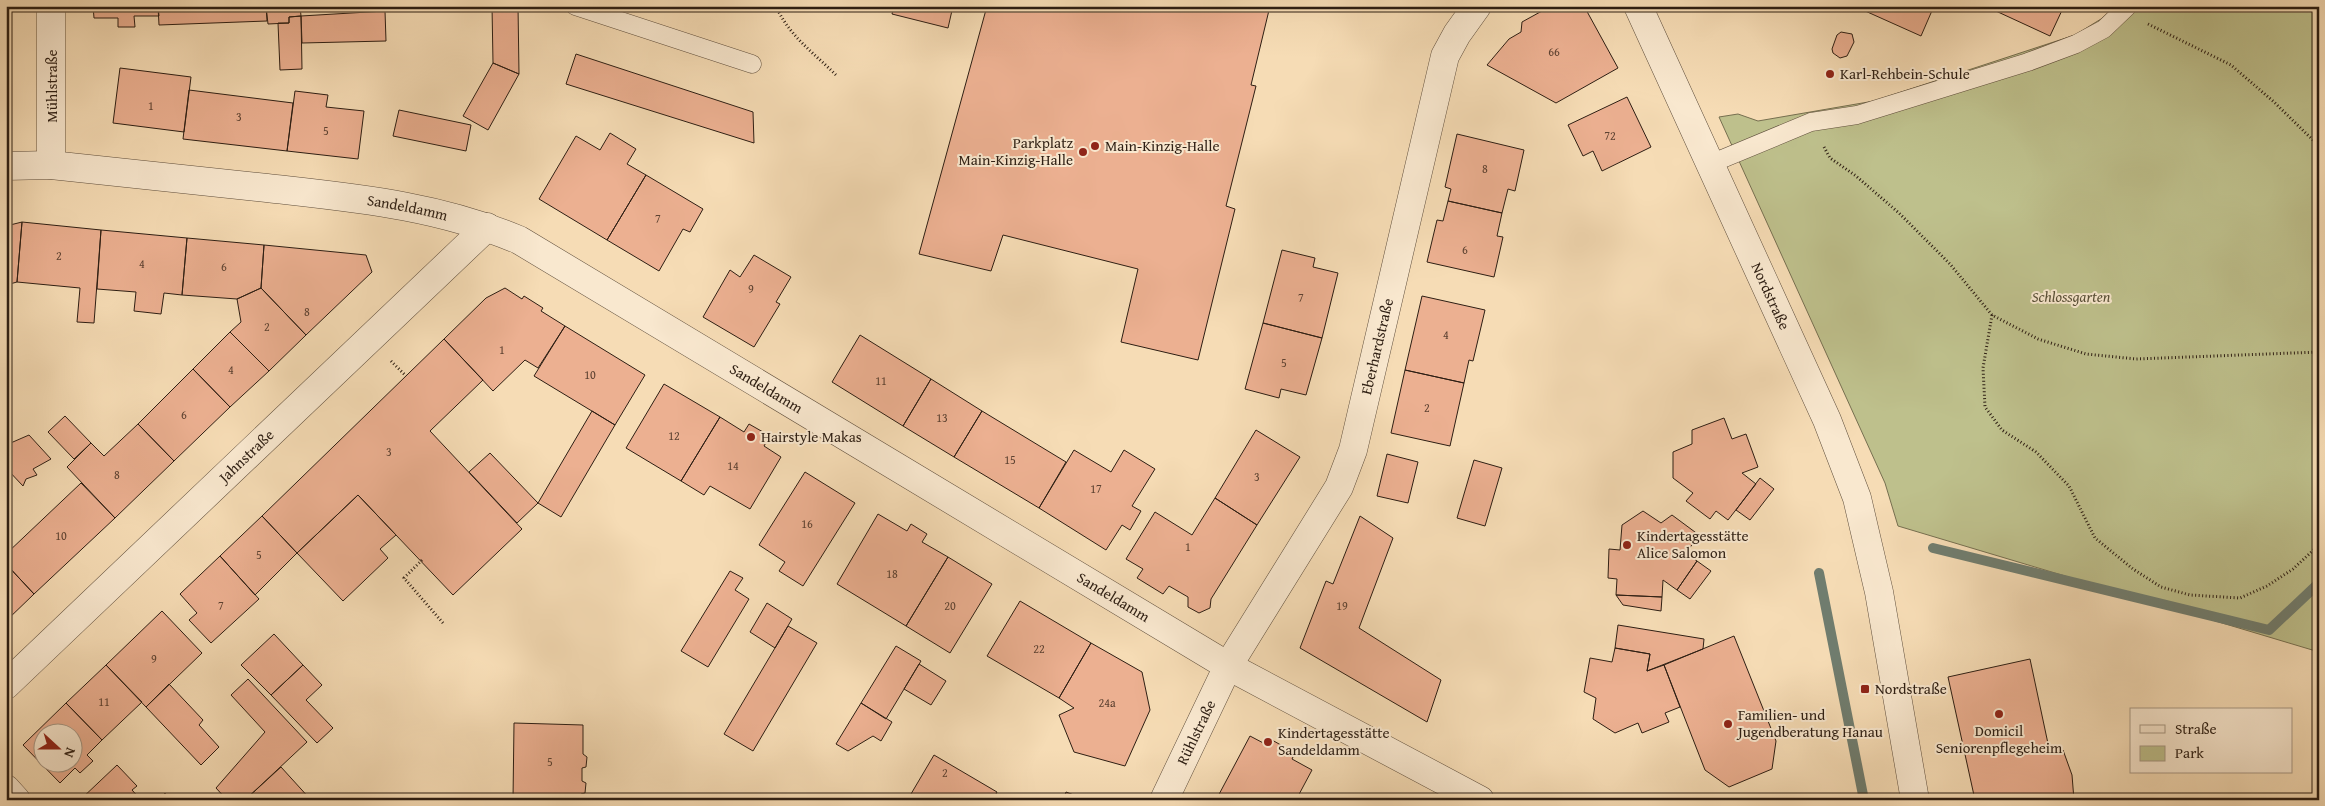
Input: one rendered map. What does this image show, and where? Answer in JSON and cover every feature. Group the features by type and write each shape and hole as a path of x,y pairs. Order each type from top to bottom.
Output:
{"street":[{"name":"Mühlstraße","path":"51,6 51,165"},
{"name":"Eberhardstraße","path":"1228,666 1339,487 1353,450 1445,56 1457,34 1477,6"},
{"name":"Nordstraße","path":"1638,6 1827,420 1857,498 1879,592 1915,800"},
{"name":"Sandeldamm","path":"6,166 51,165 365,199 425,209 487,227 519,240 1228,666 1480,800"},
{"name":"Jahnstraße","path":"6,685 487,227"},
{"name":"Rühlstraße","path":"1164,800 1228,666"},
{"path":"6,790 16,800"}],"lane":[{"path":"575,6 752,64"},
{"path":"1710,164 1811,122 1857,115 2028,62 2076,44 2104,29 2126,9"}],"path":[{"path":"776,6 797,40 836,75"},
{"path":"2126,9 2231,65 2274,102 2319,146"},
{"path":"1811,122 1830,158 1856,176 1899,213 1950,264 1992,315 2038,339 2086,354 2136,359 2319,352"},
{"path":"1992,315 1983,368 1985,407 2002,430 2036,452 2069,486 2095,538 2132,569 2161,587 2190,595 2240,598 2267,586 2293,569 2319,545"},
{"path":"422,560 404,578 443,623"}],"green space":[{"name":"Schlossgarten","path":"2116,6 2319,6 2319,652 1898,526 1885,483 1719,117 1738,114 1758,121 1874,101 2075,35 2101,19"}],"building":[{"path":"93,6 158,6 159,16 134,16 135,27 118,27 118,18 94,18"},
{"path":"158,6 266,6 267,21 159,25"},
{"path":"266,6 300,6 301,16 289,17 289,23 268,24"},
{"path":"492,6 518,6 519,74 493,63"},
{"path":"894,6 953,6 948,28 892,14"},
{"name":"Parkplatz Main-Kinzig-Halle","path":"987,6 1270,6 1251,85 1256,86 1226,206 1235,209 1198,360 1121,342 1138,269 1003,235 991,271 919,254"},
{"path":"1551,6 1584,6 1618,68 1556,103 1487,65 1509,39 1521,32 1522,22"},
{"path":"1854,6 1934,6 1921,36"},
{"path":"1985,6 2064,6 2050,36"},
{"path":"385,11 386,41 302,43 301,16"},
{"path":"301,16 302,69 280,70 278,23 289,23 289,17"},
{"path":"1841,32 1852,34 1854,42 1847,56 1840,58 1833,53 1832,49 1837,35"},
{"path":"576,54 753,112 754,143 566,84"},
{"path":"493,63 519,74 488,130 463,116"},
{"path":"120,68 191,77 184,132 113,123"},
{"path":"189,90 293,103 287,151 183,139"},
{"path":"295,91 328,95 326,107 364,111 358,159 287,151"},
{"path":"1627,97 1651,147 1602,171 1593,151 1583,156 1568,125"},
{"path":"399,110 471,125 466,151 393,136"},
{"path":"610,133 636,149 627,164 646,175 607,240 539,199 576,136 600,150"},
{"path":"1457,134 1524,150 1515,191 1508,189 1502,213 1448,201 1451,189 1445,187"},
{"path":"646,175 703,209 690,232 683,229 659,271 607,240"},
{"path":"1448,201 1502,213 1497,236 1503,237 1494,277 1427,262 1437,220 1443,221"},
{"path":"22,222 17,282 6,285 6,226"},
{"path":"22,222 101,230 94,323 77,322 80,288 17,282"},
{"path":"101,230 187,238 182,295 164,293 161,314 134,311 136,292 97,289"},
{"path":"187,238 264,245 261,288 237,299 182,295"},
{"path":"264,245 366,255 372,272 306,335 261,288"},
{"path":"1282,250 1315,258 1313,267 1338,273 1322,338 1263,323"},
{"path":"754,255 791,277 776,302 780,304 754,347 703,317 730,270 740,277"},
{"path":"261,288 306,335 269,371 230,332 241,322 237,299"},
{"path":"505,288 522,299 524,296 543,308 541,311 565,326 538,368 525,360 493,391 444,339 486,298"},
{"path":"1422,296 1485,310 1473,361 1469,360 1464,383 1405,370"},
{"path":"1263,323 1322,338 1306,395 1281,389 1279,398 1245,389"},
{"path":"565,326 645,375 615,425 534,376"},
{"path":"230,332 269,371 230,407 193,369"},
{"path":"860,335 931,379 903,426 832,382"},
{"path":"444,339 483,380 430,431 522,529 453,595 358,495 297,553 262,516"},
{"path":"193,369 230,407 174,461 138,424"},
{"path":"1405,370 1464,383 1450,446 1391,433"},
{"path":"931,379 982,411 954,457 903,426"},
{"path":"664,384 720,417 681,481 626,448"},
{"path":"592,411 615,425 561,517 538,503"},
{"path":"982,411 1066,462 1039,508 954,457"},
{"path":"65,416 91,443 74,459 48,432"},
{"path":"720,417 744,432 749,424 770,436 764,446 781,457 750,509 710,486 704,495 681,481"},
{"path":"1724,418 1732,439 1746,434 1758,467 1742,473 1756,484 1728,520 1716,511 1710,519 1686,501 1693,493 1673,478 1673,452 1692,444 1692,430"},
{"path":"138,424 174,461 115,518 67,467 91,443 104,456"},
{"path":"1256,430 1300,457 1257,525 1215,498"},
{"path":"29,435 51,459 33,469 37,475 26,479 23,486 6,468 6,445"},
{"path":"1074,450 1111,472 1124,450 1155,469 1132,506 1141,511 1130,530 1122,525 1106,550 1039,508"},
{"path":"490,453 538,503 517,523 469,472"},
{"path":"1387,454 1418,462 1408,503 1377,496"},
{"path":"1474,460 1502,468 1485,526 1457,518"},
{"path":"805,472 855,503 803,586 779,571 785,562 759,545"},
{"path":"1760,478 1774,489 1750,520 1736,510"},
{"path":"81,483 115,518 34,594 6,564 6,554"},
{"path":"358,495 396,535 380,549 388,558 343,601 297,553"},
{"path":"1215,498 1257,525 1211,599 1210,608 1199,613 1188,607 1188,597 1169,586 1163,594 1137,578 1143,569 1126,559 1155,512 1192,535"},
{"path":"1643,511 1661,523 1672,515 1699,535 1686,553 1697,561 1677,590 1663,580 1662,597 1616,595 1617,579 1608,578 1609,549 1620,550 1622,525"},
{"path":"878,514 907,531 911,524 927,534 922,542 948,557 906,626 837,584"},
{"path":"262,516 297,553 255,595 220,556"},
{"path":"1360,516 1393,538 1359,628 1441,680 1427,722 1300,648 1326,581 1333,584"},
{"path":"220,556 259,599 211,643 189,620 197,613 180,594"},
{"path":"948,557 992,584 950,653 906,626"},
{"path":"1697,561 1711,571 1690,599 1677,590"},
{"path":"6,564 34,594 6,621"},
{"path":"730,571 743,578 735,590 749,599 708,667 681,651"},
{"path":"1616,595 1662,597 1661,611 1623,605"},
{"path":"1020,601 1091,643 1059,698 987,656"},
{"path":"767,603 792,619 775,648 750,632"},
{"path":"162,611 202,653 146,707 106,665"},
{"path":"1618,625 1704,639 1703,649 1647,671 1650,654 1615,648"},
{"path":"788,626 817,643 753,751 724,734"},
{"path":"274,634 303,665 271,695 241,665"},
{"name":"Familien- und Jugendberatung Hanau","path":"1734,636 1776,741 1772,769 1729,787 1705,770 1664,665"},
{"path":"1091,643 1142,672 1150,710 1125,766 1074,752 1059,715 1074,708 1059,698"},
{"path":"896,646 921,661 886,719 861,703"},
{"path":"1615,648 1650,654 1647,671 1664,665 1680,707 1665,713 1669,722 1642,733 1638,723 1615,733 1593,719 1596,698 1584,692 1590,658 1612,662"},
{"name":"Domicil Seniorenpflegeheim","path":"2030,659 2050,753 2063,750 2072,775 2074,800 1975,800 1948,677"},
{"path":"919,664 946,681 931,705 904,689"},
{"path":"106,665 142,702 102,740 66,703"},
{"path":"303,665 322,685 306,700 333,728 317,743 271,695"},
{"path":"248,679 307,742 245,800 227,800 216,788 265,732 231,695"},
{"path":"169,684 203,720 199,725 219,747 201,765 146,707"},
{"path":"66,703 102,740 87,755 93,761 82,771 82,724 44,724"},
{"path":"861,703 892,722 881,741 873,736 848,751 836,744"},
{"path":"514,723 583,725 583,754 587,757 586,767 582,768 582,781 586,783 585,793 581,794 581,800 513,800"},
{"path":"32,736 32,754 23,745"},
{"path":"1250,736 1269,746 1272,740 1295,753 1292,759 1312,770 1296,800 1216,800"},
{"path":"934,755 997,792 993,800 908,799"},
{"path":"117,765 137,786 132,790 141,800 80,800"},
{"path":"281,767 311,800 245,800"},
{"path":"51,774 69,774 60,783"},
{"path":"1066,792 1087,800 1063,800"},
{"path":"165,793 171,800 158,800"}],"waterway":[{"path":"1933,548 2269,630 2319,583"},
{"path":"1819,573 1864,800"}],"place":[{"name":"Karl-Rehbein-Schule","path":"1830,74"},
{"name":"Main-Kinzig-Halle","path":"1095,146"},
{"name":"Parkplatz Main-Kinzig-Halle","path":"1083,152"},
{"name":"Hairstyle Makas","path":"751,437"},
{"name":"Kindertagesstätte Alice Salomon","path":"1627,545"},
{"name":"Nordstraße","path":"1865,689"},
{"name":"Domicil Seniorenpflegeheim","path":"1999,714"},
{"name":"Familien- und Jugendberatung Hanau","path":"1728,724"},
{"name":"Kindertagesstätte Sandeldamm","path":"1268,742"}]}
